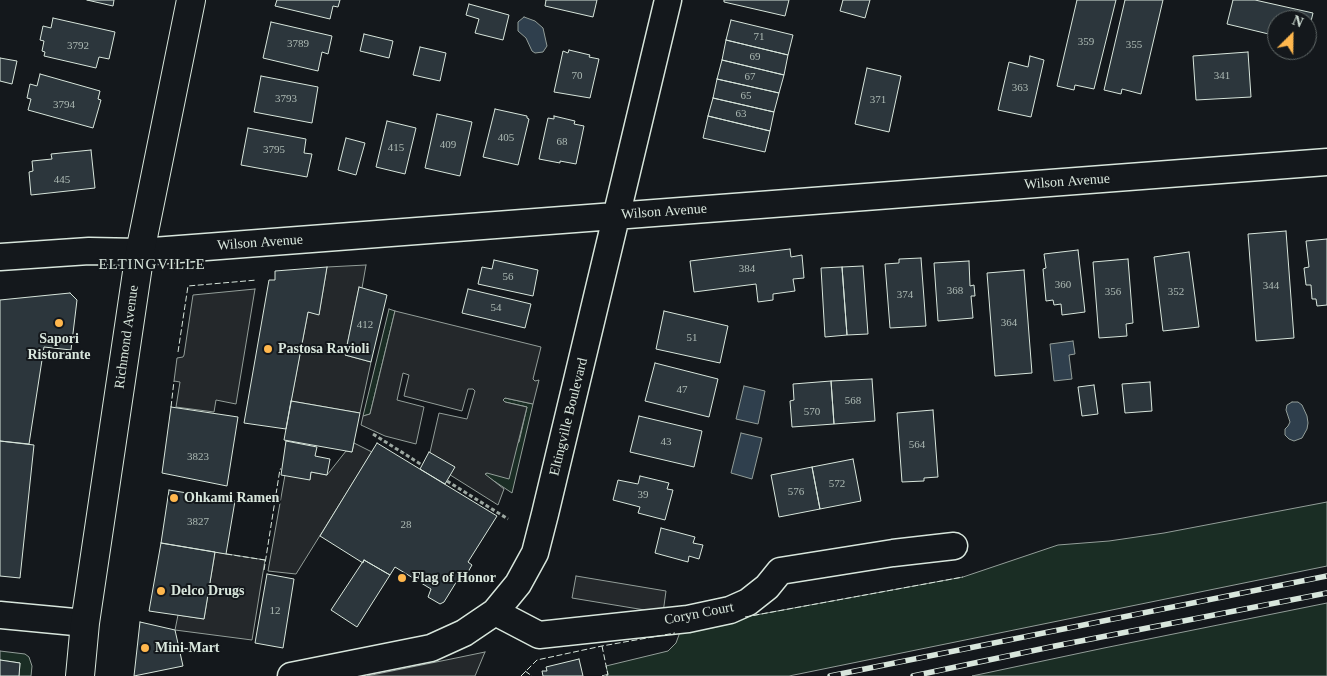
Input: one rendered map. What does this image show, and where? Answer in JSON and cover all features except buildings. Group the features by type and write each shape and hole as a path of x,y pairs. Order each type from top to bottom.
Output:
{"main road":[{"name":"Richmond Avenue","path":"80,676 85,623 140,252 191,0"}],"street":[{"name":"Eltingville Boulevard","path":"291,676 431,648 464,634 494,612 518,584 535,553 618,215 668,0"},
{"name":"Wilson Avenue","path":"0,257 89,251 140,252 1327,162"},
{"name":"Coryn Court","path":"494,612 539,635 688,619 730,610 748,602 767,587 780,571 893,553 954,546"},
{"path":"0,615 85,623"}],"path":[{"path":"373,434 422,465"},
{"path":"447,481 508,519"}],"green space":[{"path":"389,309 395,311 370,414 363,416"},
{"path":"505,398 533,404 512,493 485,475 519,442 527,407 505,402 503,400"},
{"path":"1327,502 1327,566 789,676 602,676 608,674 606,666 668,651 676,643 680,632 712,623 963,577 1058,545 1109,541 1164,533"},
{"path":"1327,603 1327,676 972,676 1104,648"},
{"path":"0,651 25,654 29,657 32,666 31,676 19,676 20,663 0,660"}],"shaded area":[{"path":"366,265 362,288 359,288 345,355 371,362 360,413 291,401 308,312 319,314 327,267"},
{"path":"255,289 236,404 216,400 214,412 176,407 180,382 174,381 177,358 184,355 193,295"},
{"path":"395,311 541,347 533,379 535,381 539,380 533,404 505,398 503,400 527,407 509,479 485,474 504,489 498,505 428,461 439,413 467,419 475,391 473,389 468,389 462,411 404,396 409,375 403,373 397,400 424,407 416,444 385,436 361,425 363,416 370,414"},
{"path":"354,443 372,452 296,574 268,571 285,475 310,479 311,472 327,475 346,451 352,452"},
{"path":"215,552 265,560 252,640 175,630 178,615 204,619"},
{"path":"576,576 666,591 663,613 572,598"},
{"path":"485,652 475,676 367,676 456,658"}],"water":[{"path":"524,17 535,21 543,28 547,46 543,52 535,53 532,51 526,38 518,31 518,22"},
{"path":"1073,341 1075,354 1069,355 1072,379 1054,381 1050,344"},
{"path":"744,386 765,391 758,424 736,419"},
{"path":"1292,402 1298,402 1302,405 1308,423 1302,438 1294,441 1285,435 1285,429 1290,422 1286,410 1287,405"},
{"path":"741,433 762,438 752,479 731,473"}],"railway":[{"path":"830,676 1327,576"},
{"path":"913,676 1055,646 1327,593"}],"fence":[{"path":"178,352 188,286 257,280"},
{"path":"171,407 174,381"},
{"path":"264,570 281,469"},
{"path":"226,554 265,560"},
{"path":"745,617 963,577"},
{"path":"521,676 537,660 675,633"},
{"path":"602,646 608,675 602,676"},
{"path":"525,671 532,676"}],"place":[{"name":"Sapori Ristorante","path":"59,323"},
{"name":"Pastosa Ravioli","path":"268,349"},
{"name":"Ohkami Ramen","path":"174,498"},
{"name":"Flag of Honor","path":"402,578"},
{"name":"Delco Drugs","path":"161,591"},
{"name":"Mini-Mart","path":"145,648"}],"district":[{"name":"ELTINGVILLE","path":"152,265"}]}
